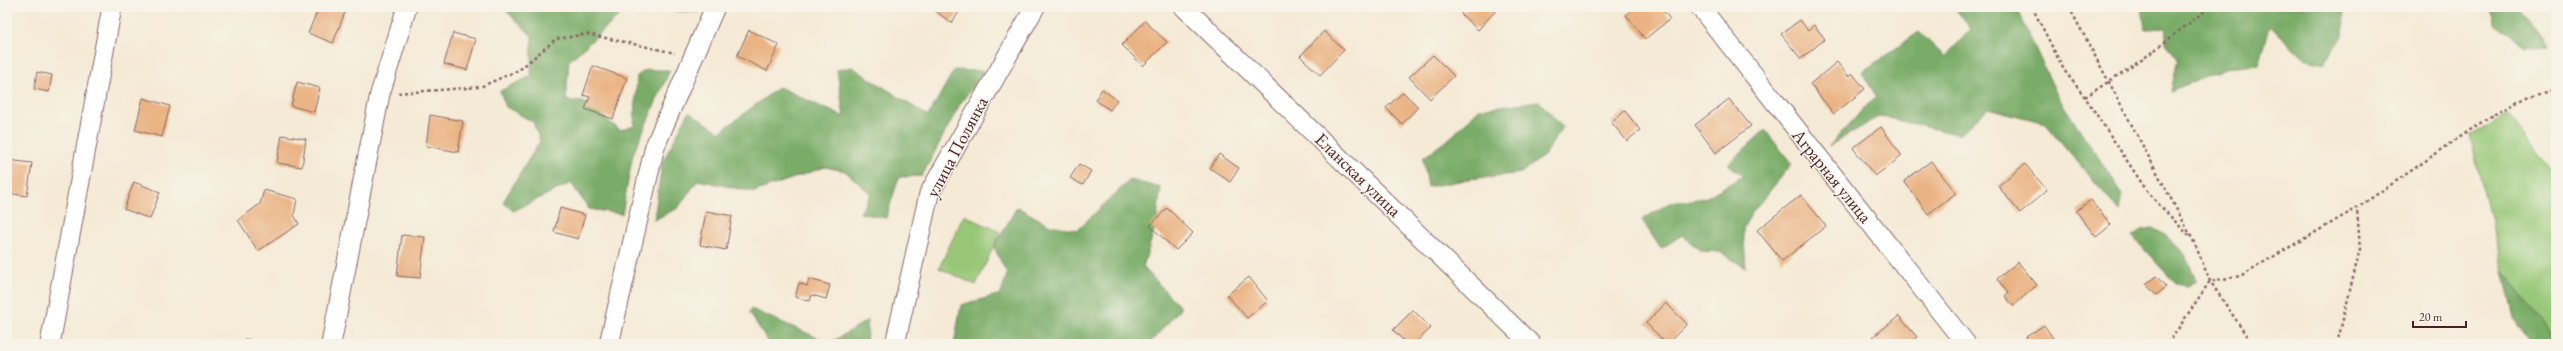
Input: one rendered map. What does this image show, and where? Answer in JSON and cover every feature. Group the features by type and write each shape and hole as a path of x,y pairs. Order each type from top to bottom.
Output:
{"street":[{"path":"50,344 112,7"},
{"path":"331,344 380,94 408,7"},
{"path":"609,344 655,146 695,58 715,7"},
{"name":"улица Полянка","path":"895,344 929,194 1035,7"},
{"name":"Еланская улица","path":"1184,7 1531,344"},
{"name":"Аграрная улица","path":"1700,7 1966,344"}],"path":[{"path":"2032,7 2064,70 2085,97 2149,194 2194,242"},
{"path":"2069,7 2194,242 2210,281 2252,344"},
{"path":"2085,97 2143,59 2210,7"},
{"path":"380,94 480,87 519,70 556,39 587,34 695,58"},
{"path":"2168,344 2210,281 2240,276 2358,208 2495,112 2518,101 2556,89"},
{"path":"2337,344 2360,249 2358,208"}],"green space":[{"path":"502,7 698,7 699,12 627,9 569,61 566,100 584,102 620,130 634,126 637,76 646,70 670,70 633,154 622,214 589,209 571,183 513,211 503,202 540,141 533,122 506,107 500,91 531,76 532,36"},
{"path":"1954,7 2016,7 2058,97 2122,193 2119,211 2045,123 1988,108 1959,135 1880,116 1829,146 1876,96 1862,72 1919,32 1945,57 1971,29"},
{"path":"2142,7 2341,7 2344,10 2343,36 2323,64 2304,59 2270,26 2259,65 2224,68 2171,91 2178,59 2166,43 2167,28 2145,29"},
{"path":"2489,7 2519,7 2550,45 2525,47 2495,24"},
{"path":"852,67 928,116 954,70 984,71 960,104 922,176 899,177 886,218 860,213 871,194 845,171 825,167 754,192 698,180 678,208 654,220 662,163 689,112 720,132 779,87 844,117 837,70"},
{"path":"1539,101 1562,127 1545,155 1521,173 1469,179 1428,187 1423,158 1451,137 1479,109"},
{"path":"2508,114 2556,176 2556,342 2503,270 2470,136"},
{"path":"1765,130 1792,164 1753,211 1743,228 1746,268 1720,252 1701,251 1682,235 1661,249 1642,220 1669,203 1705,198 1743,176 1728,164"},
{"path":"1130,180 1161,188 1156,224 1143,267 1181,308 1149,344 954,344 961,305 1001,294 1007,274 994,247 1017,207 1050,225 1077,230"},
{"path":"964,215 1000,232 976,285 939,268"},
{"path":"2152,228 2169,238 2180,249 2189,263 2196,281 2187,286 2176,284 2132,236 2141,230"},
{"path":"2503,270 2556,344 2531,344 2514,318"},
{"path":"751,309 830,343 868,320 866,344 770,344 749,312"}],"building":[{"path":"319,7 347,7 333,43 308,33"},
{"path":"931,7 963,7 951,23"},
{"path":"1468,7 1499,7 1478,30 1461,14"},
{"path":"1635,7 1660,7 1670,19 1645,39 1626,15"},
{"path":"1800,20 1808,30 1814,25 1825,39 1801,59 1781,34"},
{"path":"1145,21 1167,42 1143,66 1122,45"},
{"path":"749,30 779,45 767,71 737,56"},
{"path":"1324,31 1344,50 1320,75 1300,56"},
{"path":"453,33 476,39 467,70 444,64"},
{"path":"1433,55 1454,76 1430,99 1409,77"},
{"path":"1837,62 1848,76 1852,73 1865,89 1834,114 1810,84"},
{"path":"593,66 627,78 613,119 585,109 590,97 583,95"},
{"path":"37,72 52,75 49,92 34,89"},
{"path":"297,82 320,88 314,112 291,106"},
{"path":"1102,89 1117,100 1110,110 1095,100"},
{"path":"1403,92 1418,107 1402,124 1386,108"},
{"path":"143,98 170,106 162,137 135,130"},
{"path":"1729,99 1751,126 1716,153 1695,125"},
{"path":"1625,111 1640,130 1627,141 1611,122"},
{"path":"430,115 463,121 458,152 426,146"},
{"path":"1881,127 1902,156 1875,176 1853,148"},
{"path":"282,135 306,139 302,167 277,163"},
{"path":"1219,154 1239,168 1230,182 1210,168"},
{"path":"7,160 32,163 27,196 7,193"},
{"path":"1931,161 1956,193 1928,214 1904,181"},
{"path":"1079,164 1091,171 1083,185 1070,178"},
{"path":"2025,164 2047,190 2020,213 1998,186"},
{"path":"134,182 160,192 150,219 124,209"},
{"path":"264,190 297,199 294,215 299,224 258,251 238,220 260,204"},
{"path":"1801,195 1826,226 1782,261 1757,230"},
{"path":"2091,200 2111,225 2096,237 2076,211"},
{"path":"560,208 585,215 578,239 554,232"},
{"path":"1167,208 1193,233 1176,250 1150,226"},
{"path":"706,211 732,216 726,250 700,245"},
{"path":"402,235 425,237 420,278 397,276"},
{"path":"2018,262 2037,285 2013,306 2005,296 2008,293 1997,279"},
{"path":"2156,276 2166,287 2156,295 2146,284"},
{"path":"1249,277 1268,301 1247,318 1227,295"},
{"path":"809,279 830,285 826,299 812,295 810,301 795,297 799,283 807,286"},
{"path":"1666,303 1687,324 1667,344 1646,323"},
{"path":"1413,310 1431,328 1414,344 1407,344 1393,330"},
{"path":"1899,316 1917,337 1909,344 1879,344 1873,337"},
{"path":"2044,325 2057,344 2031,344 2026,337"},
{"path":"245,339 264,343 264,344 244,344"}]}
